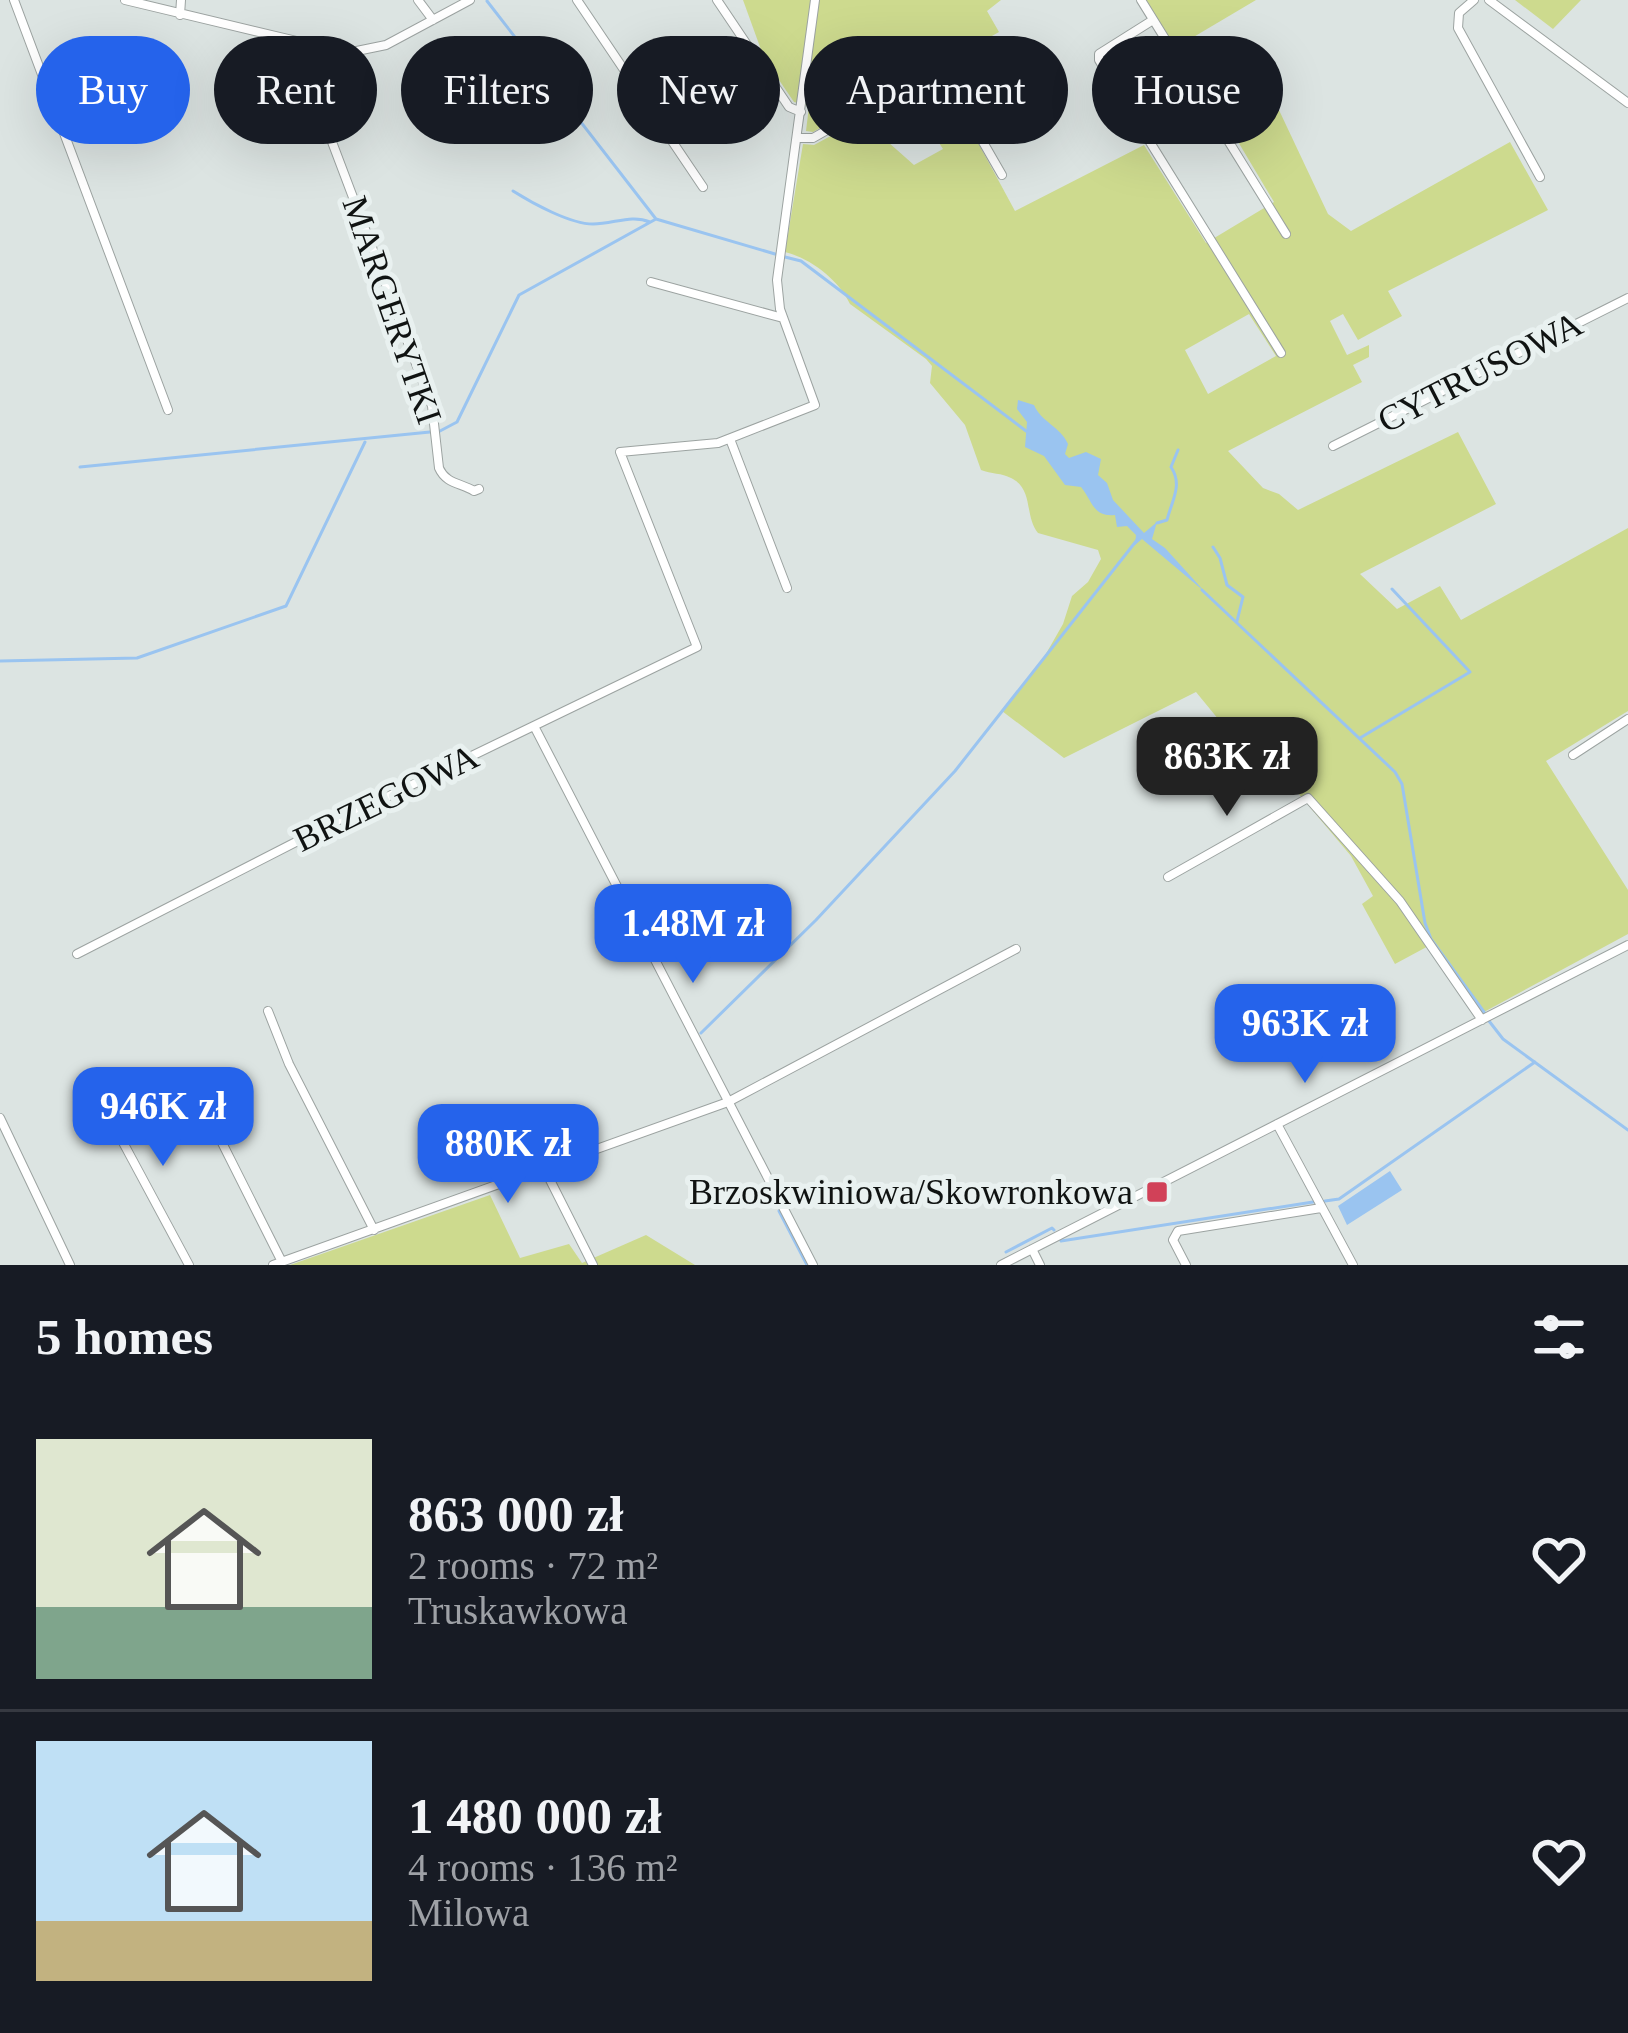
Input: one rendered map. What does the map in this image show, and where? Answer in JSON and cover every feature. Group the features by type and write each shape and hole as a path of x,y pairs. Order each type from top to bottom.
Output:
{"street":[{"path":"14,0 168,410"},
{"path":"125,0 267,36"},
{"path":"176,14 181,0"},
{"path":"418,0 433,20"},
{"path":"377,48 470,0"},
{"path":"577,0 703,187"},
{"path":"717,0 789,106 801,112"},
{"path":"788,588 730,439 815,405 783,318 777,280 815,0"},
{"path":"1141,0 1286,234"},
{"path":"1474,0 1459,13 1458,28 1540,177"},
{"path":"1489,0 1628,103"},
{"path":"1153,20 1099,54 1099,60 1281,352"},
{"path":"797,137 813,138 942,70 1002,176"},
{"name":"MARGERYTKI","path":"333,144 431,406 442,476 476,490"},
{"path":"651,282 783,318"},
{"name":"CYTRUSOWA","path":"1333,446 1628,298"},
{"name":"BRZEGOWA","path":"77,954 333,823 697,647 620,452 730,439"},
{"path":"1573,755 1628,719"},
{"path":"534,726 813,1265"},
{"path":"1168,877 1308,798 1400,901 1482,1020"},
{"path":"1001,1265 1628,946"},
{"path":"189,1077 277,1263 728,1102 1016,949"},
{"path":"268,1011 289,1064 374,1230"},
{"path":"98,1094 189,1265"},
{"path":"0,1118 70,1265"},
{"path":"1277,1124 1353,1265"},
{"path":"545,1170 593,1265"},
{"path":"1186,1265 1173,1240 1182,1230 1322,1208"},
{"path":"1032,1249 1040,1265"}],"green space":[{"path":"743,0 1001,0 987,11 999,32 992,36 804,36 804,105 794,102 780,81 780,36 756,36"},
{"path":"1146,0 1256,0 1195,36 1168,36"},
{"path":"1515,0 1581,0 1553,29"},
{"path":"1283,119 1328,214 1351,231 1510,142 1548,210 1388,291 1402,316 1358,340 1343,314 1330,321 1347,355 1369,345 1369,357 1353,365 1362,382 1228,451 1263,488 1298,510 1458,432 1496,504 1360,574 1397,609 1440,586 1461,620 1628,528 1628,711 1546,761 1628,890 1628,934 1484,1012 1434,943 1395,964 1362,904 1373,896 1351,856 1287,780 1274,787 1196,692 1064,758 1002,711 1043,659 1072,596 1088,582 1101,559 1098,550 1038,533 1018,483 981,470 965,425 930,383 932,366 926,359 850,304 823,271 785,252 803,144 890,144 914,165 943,149 940,144 979,144 1015,211 1144,145 1206,243 1274,202 1239,144 1283,144","holes":["1249,314 1276,356 1208,394 1185,350"]},
{"path":"490,1195 520,1258 569,1244 582,1263 646,1235 695,1265 290,1265"}],"water":[{"path":"1018,400 1034,405 1060,433 1068,444 1065,454 1069,458 1086,452 1101,459 1098,475 1107,483 1113,500 1144,533 1157,522 1152,539 1205,592 1142,539 1135,545 1136,535 1127,526 1117,527 1115,515 1098,511 1081,487 1065,485 1044,456 1025,447 1027,422 1017,409"},
{"path":"1390,1171 1402,1190 1347,1225 1338,1206"}],"waterway":[{"path":"487,1 656,219 775,254"},
{"path":"513,191 573,221 650,222"},
{"path":"440,431 457,422 519,295 656,219"},
{"path":"785,257 801,261 1026,431"},
{"path":"80,467 430,432"},
{"path":"0,661 137,658 286,606 365,442"},
{"path":"1157,523 1167,520 1174,499 1176,480 1171,467 1178,450"},
{"path":"701,1033 816,920 955,771 1137,540"},
{"path":"1213,547 1227,585 1243,597 1237,621"},
{"path":"1360,738 1470,672 1392,589"},
{"path":"1202,590 1395,772 1402,784 1425,923 1431,939 1484,1012"},
{"path":"1489,1021 1503,1039 1628,1130"},
{"path":"1325,1201 1339,1199 1535,1062"},
{"path":"1061,1241 1313,1202"},
{"path":"779,1211 807,1265"},
{"path":"1006,1252 1054,1230"}],"place":[{"name":"Brzoskwiniowa/Skowronkowa","path":"1157,1192"}]}
